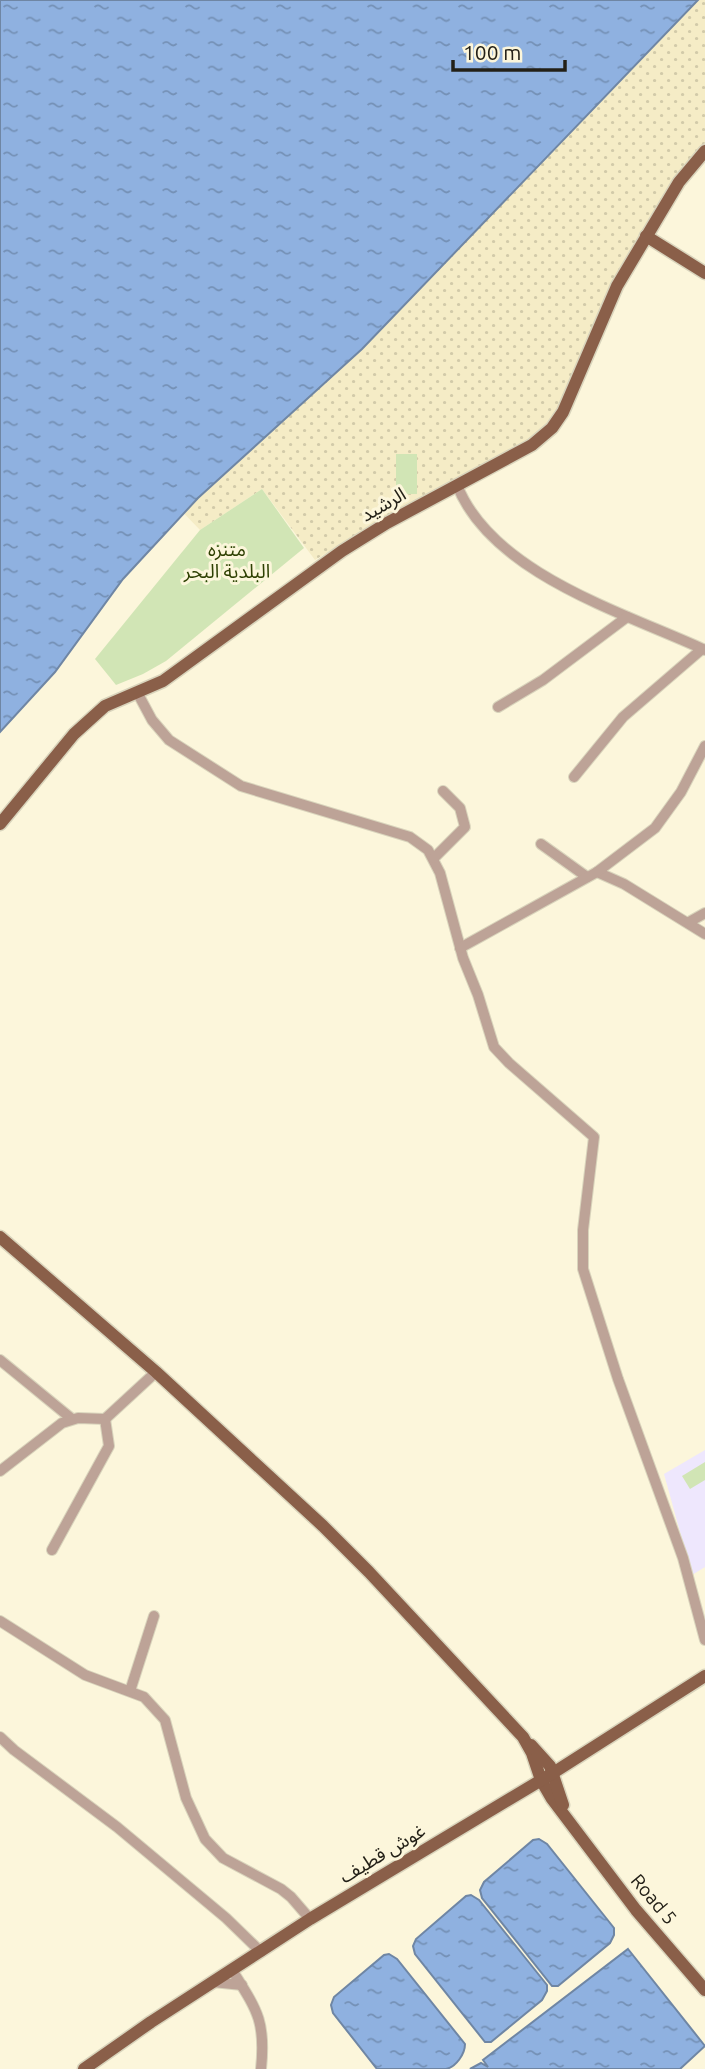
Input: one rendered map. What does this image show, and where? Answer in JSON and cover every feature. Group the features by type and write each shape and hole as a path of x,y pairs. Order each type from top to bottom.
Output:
{"main road":[{"name":"الرشيد","path":"0,824 74,734 105,706 163,681 342,551 510,458 532,445 552,428 563,412 617,286 679,182 705,151"},
{"path":"646,236 705,273"},
{"name":"Road 5","path":"0,1237 156,1372 323,1526 523,1737 577,1829 636,1910 705,1990"},
{"name":"غوش قطيف","path":"84,2069 310,1919 547,1777 705,1676"}],"street":[{"path":"457,485 467,507 508,551 551,578 627,617 704,649 611,729 574,777"},
{"path":"498,707 543,680 627,617"},
{"path":"136,692 152,720 169,740 241,786 410,837 419,842 434,858 446,890 460,948 494,1046 509,1063 594,1137 583,1230 583,1269 618,1379 683,1558 705,1640"},
{"path":"460,948 592,874 655,828 681,792 705,747"},
{"path":"434,858 465,827 460,808 443,791"},
{"path":"541,844 592,874 624,884 705,934"},
{"path":"689,922 705,913"},
{"path":"0,1360 72,1419"},
{"path":"0,1471 62,1423 72,1419 105,1419 156,1372"},
{"path":"52,1550 109,1446 105,1419"},
{"path":"130,1691 154,1616"},
{"path":"0,1621 85,1675 144,1697 165,1720 186,1798 197,1824 215,1851 235,1866 281,1889 310,1919"},
{"path":"0,1737 14,1751 117,1827 226,1918 261,1952"},
{"path":"232,1970 263,2029 261,2069"},
{"path":"213,1982 242,1985"}],"shaded area":[{"path":"705,1450 705,1567 692,1575 664,1474"}],"sand":[{"path":"689,0 705,0 705,143 667,189 608,292 555,415 530,440 371,526 315,560 262,489 200,530 171,500 478,228 551,145"}],"green space":[{"path":"396,454 417,454 417,494 396,494"},
{"name":"متنزه البلدية البحر","path":"262,489 304,548 166,661 116,685 95,659 200,530"},
{"path":"705,1462 705,1480 690,1489 682,1476"}],"water":[{"path":"0,0 698,0 362,349 198,498 123,579 55,672 0,732"},
{"path":"539,1839 547,1844 614,1928 610,1943 558,1986 552,1986 482,1898 480,1890 484,1882 533,1840"},
{"path":"471,1895 479,1900 547,1985 542,2000 491,2042 485,2042 415,1954 413,1946 416,1939 466,1896"},
{"path":"628,1949 705,2046 680,2069 470,2069 481,2063 488,2067 483,2060"},
{"path":"389,1954 397,1959 465,2044 459,2059 450,2068 377,2069 333,2013 331,2005 334,1997 384,1955"}]}
